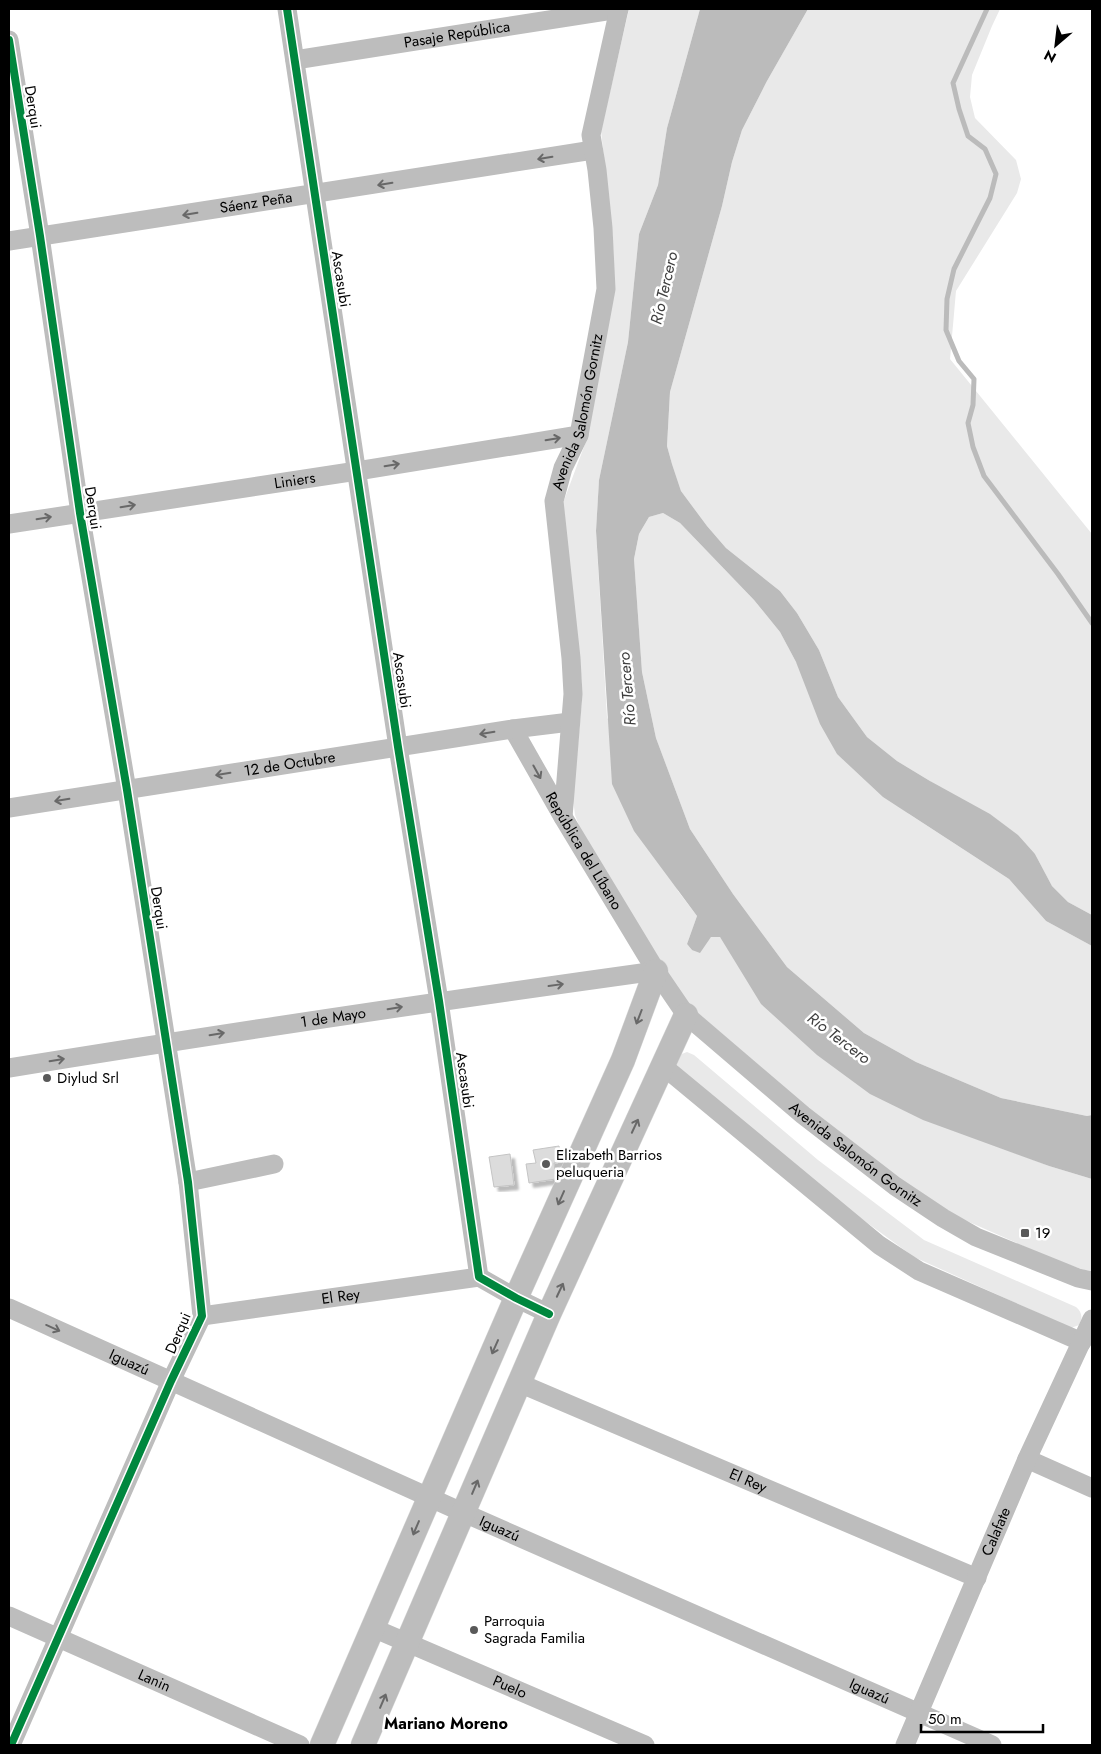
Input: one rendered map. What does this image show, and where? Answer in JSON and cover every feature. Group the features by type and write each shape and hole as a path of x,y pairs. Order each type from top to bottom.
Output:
{"main road":[{"path":"322,1745 516,1298 623,1060 656,972"},
{"path":"363,1745 549,1314 686,1014"}],"street":[{"name":"Ascasubi","path":"287,9 398,747 439,1001 479,1277"},
{"name":"Pasaje República","path":"295,60 619,9"},
{"name":"Avenida Salomón Gornitz","path":"563,817 572,694 571,658 554,501 563,468 579,435 606,289 604,228 591,134 619,9"},
{"name":"Derqui","path":"9,40 40,236 80,513 188,1182 202,1316 171,1380 11,1745"},
{"name":"Sáenz Peña","path":"9,241 594,150"},
{"name":"Liniers","path":"9,524 579,435"},
{"name":"12 de Octubre","path":"9,808 514,729 570,722"},
{"name":"República del Líbano","path":"514,729 563,817 656,972"},
{"name":"Avenida Salomón Gornitz","path":"656,972 686,1014 803,1115 895,1186 943,1218 976,1237 1078,1278 1092,1281"},
{"name":"1 de Mayo","path":"9,1068 166,1042 439,1001 656,972"},
{"path":"663,1066 879,1246 919,1271 1082,1342"},
{"path":"188,1182 274,1164"},
{"path":"479,1277 549,1314"},
{"name":"El Rey","path":"202,1316 479,1277"},
{"name":"Iguazú","path":"9,1308 464,1513 992,1745"},
{"name":"Calafate","path":"905,1745 1027,1459 1092,1319"},
{"name":"El Rey","path":"519,1383 977,1578"},
{"path":"1027,1459 1092,1488"},
{"name":"Lanin","path":"9,1616 300,1745"},
{"name":"Puelo","path":"373,1628 646,1745"}],"shaded area":[{"path":"629,9 700,9 667,128 658,185 639,234 628,342 599,480 596,531 607,717 678,891 697,916 687,944 692,950 711,937 720,937 1002,1148 1049,1166 1092,1179 1092,1271 1053,1259 951,1214 900,1180 808,1108 692,1008 682,997 581,831 575,815 573,799 582,684 563,503 588,436 614,294 613,241 601,131"},
{"path":"808,9 1000,9 972,75 970,97 975,118 1016,160 1021,179 1017,193 956,291 950,359 1092,534 1092,915 1068,902 1052,886 1035,854 930,781 897,761 867,737 838,697 819,650 797,613 780,591 726,548 707,526 681,491 672,464 667,446 670,392 722,206 732,162 742,130 767,81"},
{"path":"663,513 680,523 754,600 780,632 796,662 909,814 1009,879 1046,921 1092,946 1092,1115 1087,1116 1001,1098 916,1062 864,1033 787,967 733,894 690,829 656,738 642,672 634,559 639,534 649,517"},
{"path":"687,1052 694,1055 818,1160 924,1240 1076,1307 1081,1315 1079,1325 1071,1328 914,1257 840,1203 678,1067 676,1063 679,1055"}],"water":[{"name":"Río Tercero","path":"700,9 808,9 767,81 742,130 670,392 667,446 681,491 726,548 780,591 797,613 819,650 838,697 867,737 897,761 990,814 1018,835 1035,854 1052,886 1068,902 1092,915 1092,946 1046,921 1009,879 883,797 837,754 820,724 796,662 780,632 754,600 680,523 663,513 649,517 639,534 634,559 642,672 656,738 690,829 733,894 787,967 864,1033 916,1062 1001,1098 1087,1116 1092,1115 1092,1179 1049,1166 923,1120 870,1094 817,1055 761,1004 720,937 711,937 700,953 692,950 687,944 697,916 634,831 612,784 596,531 599,480 628,342 639,234 658,185 667,128"}],"building":[{"path":"559,1146 562,1162 554,1163 556,1179 529,1183 526,1164 536,1163 533,1150"},
{"path":"510,1154 514,1185 494,1187 489,1157"}],"waterway":[{"path":"987,9 953,83 968,136 985,149 996,174 990,198 954,269 947,299 946,330 959,361 974,379 973,405 968,423 973,447 984,476 1058,574 1092,623"}],"cycle path":[{"path":"287,9 398,747 439,1001 479,1277 549,1314"},
{"path":"9,40 40,236 80,513 127,790 188,1182 202,1316 171,1381 11,1745"}],"place":[{"name":"Diylud Srl","path":"47,1078"},
{"name":"Elizabeth Barrios peluqueria","path":"546,1164"},
{"name":"19","path":"1025,1233"},
{"name":"Parroquia Sagrada Familia","path":"474,1630"}],"district":[{"name":"Mariano Moreno","path":"446,1723"}]}
